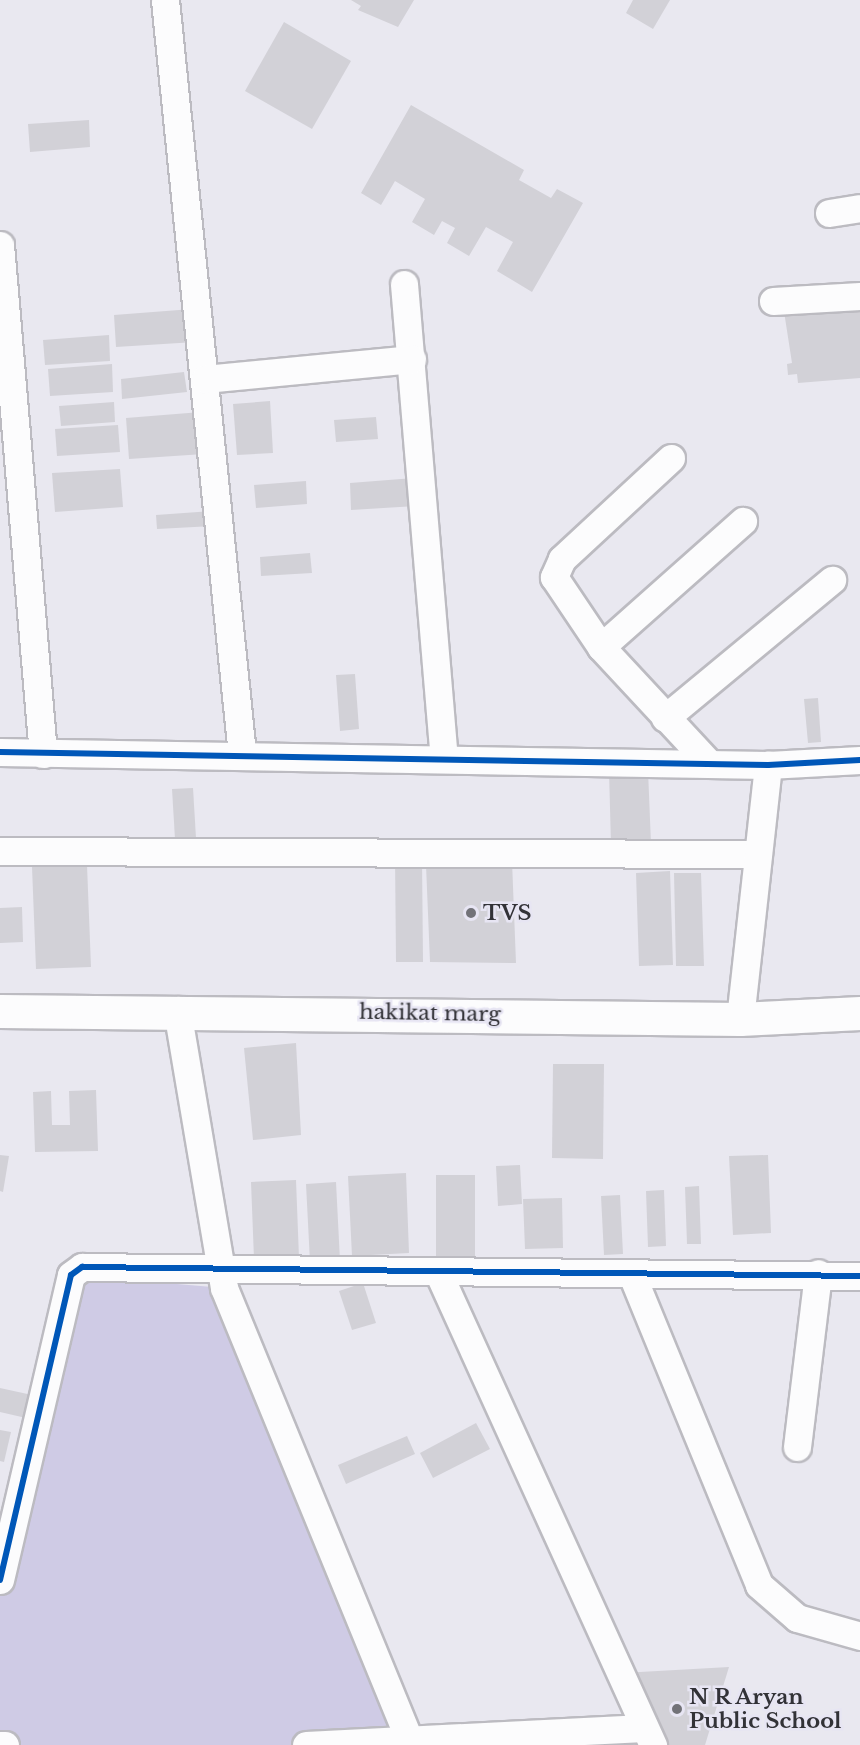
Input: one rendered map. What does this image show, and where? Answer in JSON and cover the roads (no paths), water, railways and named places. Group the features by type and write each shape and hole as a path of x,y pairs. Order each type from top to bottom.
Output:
{"street":[{"path":"165,0 242,754"},
{"path":"829,213 860,207"},
{"path":"0,245 43,754"},
{"path":"404,284 444,756"},
{"path":"773,300 860,296"},
{"path":"205,379 412,359"},
{"path":"671,458 556,568 554,577 601,647 706,760"},
{"path":"601,647 743,521"},
{"path":"665,718 832,579"},
{"path":"0,752 706,760 768,765 860,760"},
{"path":"740,1019 768,765"},
{"path":"0,851 758,854"},
{"path":"177,1010 220,1273 409,1742"},
{"name":"hakikat marg","path":"0,1011 177,1010 740,1019 860,1012"},
{"path":"0,1580 71,1275 98,1266 220,1273 438,1272 632,1275 818,1273 860,1276"},
{"path":"306,1745 649,1736 438,1272"},
{"path":"797,1447 818,1273"},
{"path":"632,1275 759,1585 797,1618 860,1636"},
{"path":"0,1745 5,1745"}],"place":[{"name":"TVS","path":"471,913"},
{"name":"N R Aryan Public School","path":"677,1709"}]}
